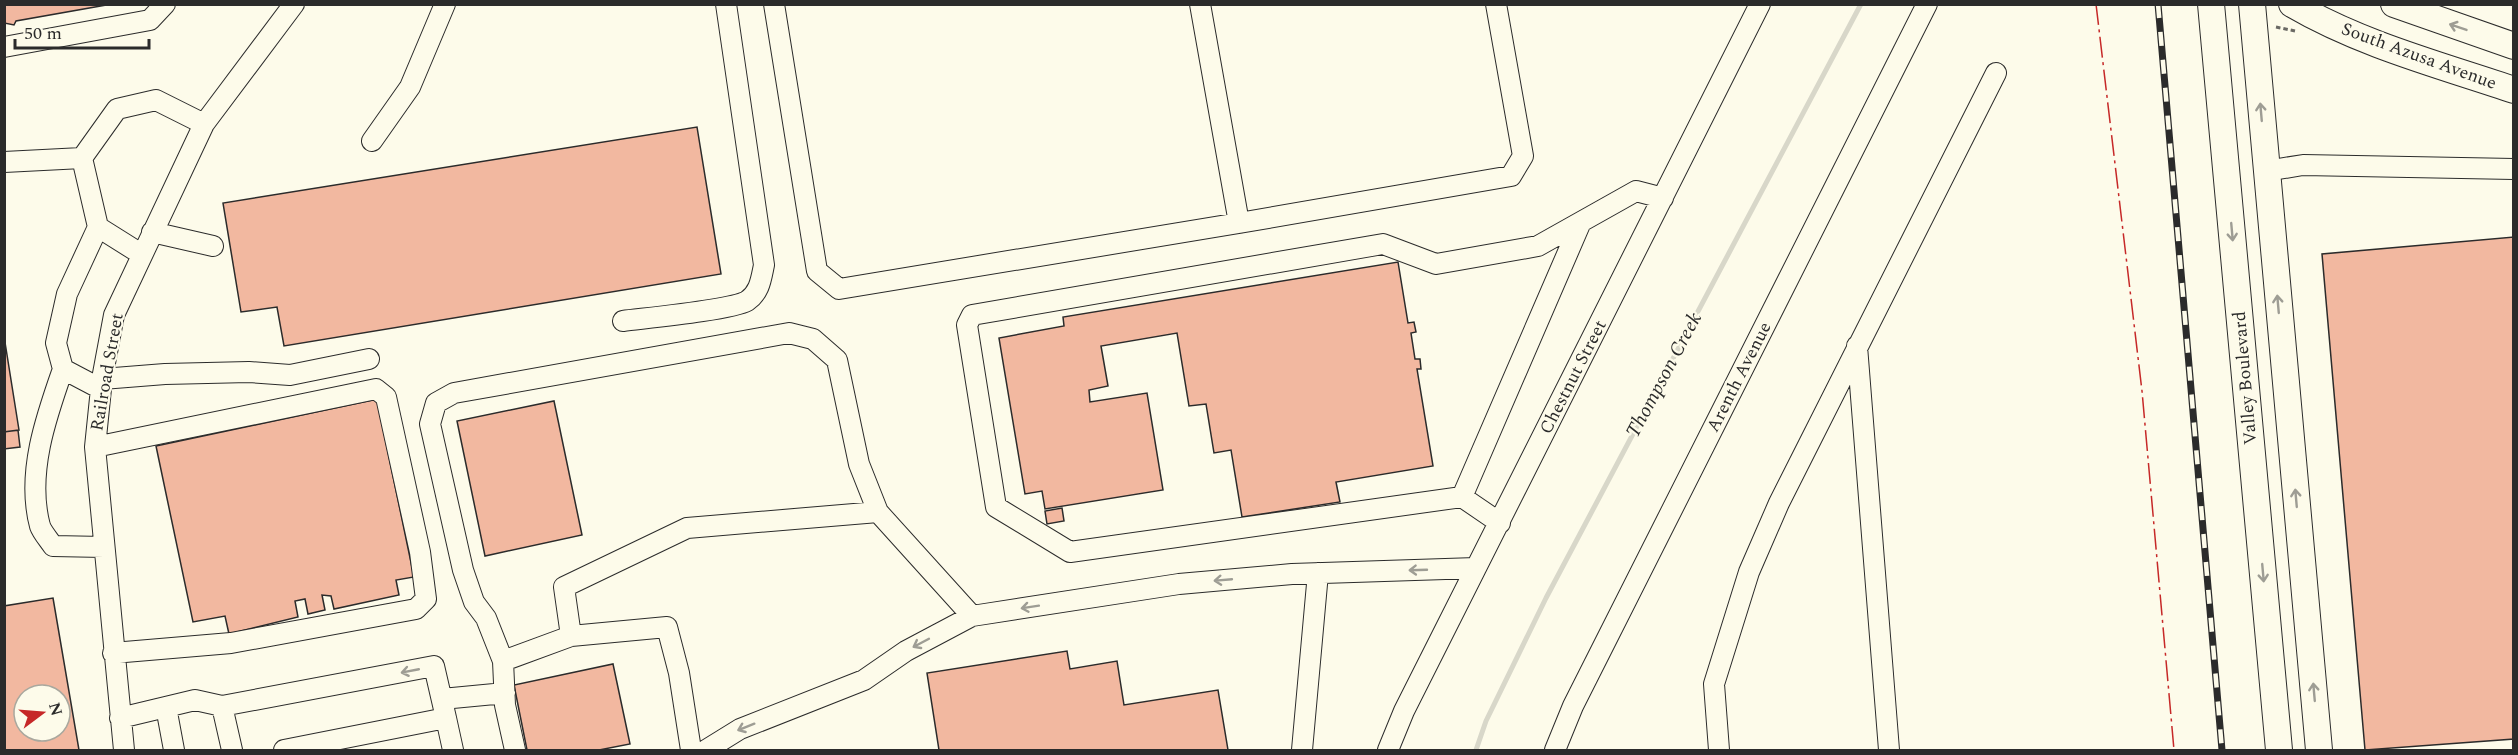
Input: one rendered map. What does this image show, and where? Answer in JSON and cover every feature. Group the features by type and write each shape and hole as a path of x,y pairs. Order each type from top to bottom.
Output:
{"main road":[{"name":"Valley Boulevard","path":"2211,4 2279,750"},
{"path":"2252,4 2319,750"},
{"path":"2394,4 2514,46"},
{"name":"South Azusa Avenue","path":"2303,11 2401,51 2514,90"},
{"path":"2226,174 2266,171"}],"street":[{"path":"4,47 150,20 165,4"},
{"name":"Railroad Street","path":"124,750 95,447 102,384 114,315 204,124 294,4"},
{"path":"372,141 410,87 445,4"},
{"path":"623,321 728,306 746,301 759,288 764,264 726,4"},
{"path":"774,4 817,271 839,289 1511,176 1523,156 1496,4"},
{"path":"1200,4 1239,223"},
{"name":"Chestnut Street","path":"1388,750 1404,711 1760,4"},
{"name":"Arenth Avenue","path":"1555,750 1573,706 1927,4"},
{"path":"1719,750 1714,684 1749,572 1779,503 1995,73"},
{"path":"104,547 53,546 41,527 36,482 43,427 63,369 56,343 67,294 98,227 82,158 117,109 156,100 204,124"},
{"path":"4,162 82,158"},
{"path":"2266,171 2303,165 2514,168"},
{"path":"1500,523 1462,497 1070,552 996,507 967,326 972,315 1383,244 1436,264 1538,246 1636,191 1663,198"},
{"path":"1462,497 1581,222"},
{"path":"98,227 141,254"},
{"path":"152,232 213,246"},
{"path":"515,750 504,693 503,661 486,618 474,602 463,570 430,424 436,403 454,393 789,333 813,339 837,360 859,464 878,512 972,616"},
{"path":"1857,346 1889,750"},
{"path":"63,369 102,384 177,374 249,372 290,375 369,358"},
{"path":"95,447 376,389 386,397 420,552 426,598 416,609 231,643 113,653"},
{"path":"571,636 564,587 687,528 878,512"},
{"path":"706,750 740,729 864,680 906,651 972,616 1179,584 1318,573 1476,568"},
{"path":"1302,750 1318,573"},
{"path":"503,661 571,636 667,627 679,673 691,750"},
{"path":"120,718 195,700 222,706 434,666 453,750"},
{"path":"442,699 504,693"},
{"path":"222,706 232,750"},
{"path":"166,707 174,750"},
{"path":"284,750 446,718"}],"building":[{"path":"4,4 112,4 16,21 14,25 4,23"},
{"path":"697,127 721,274 284,346 277,307 241,312 223,203"},
{"path":"2514,237 2514,739 2365,750 2322,254"},
{"path":"1398,262 1408,323 1414,322 1416,332 1411,333 1415,359 1420,359 1421,369 1417,369 1433,466 1336,482 1340,502 1242,517 1231,450 1214,453 1206,404 1189,406 1177,333 1101,346 1108,386 1089,390 1090,402 1147,393 1163,490 1045,509 1042,491 1025,494 999,338 1064,326 1063,317"},
{"path":"4,336 19,430 4,432"},
{"path":"377,399 414,577 396,580 399,595 334,609 331,596 322,595 325,610 308,614 305,599 295,601 298,617 229,634 225,616 193,622 156,446"},
{"path":"554,401 582,535 485,556 457,421"},
{"path":"18,430 20,447 4,449 4,432"},
{"path":"1062,508 1064,521 1047,524 1045,511"},
{"path":"53,598 68,683 12,683 12,743 72,743 72,709 79,750 4,750 4,606"},
{"path":"1067,651 1070,669 1117,661 1124,705 1218,690 1228,750 939,750 927,673"},
{"path":"613,664 630,744 599,750 527,750 514,685"}],"waterway":[{"name":"Thompson Creek","path":"1476,750 1486,721 1546,598 1861,4"}],"railway":[{"path":"2158,4 2222,750"}],"power":[{"path":"2096,4 2142,391 2174,750"}]}
